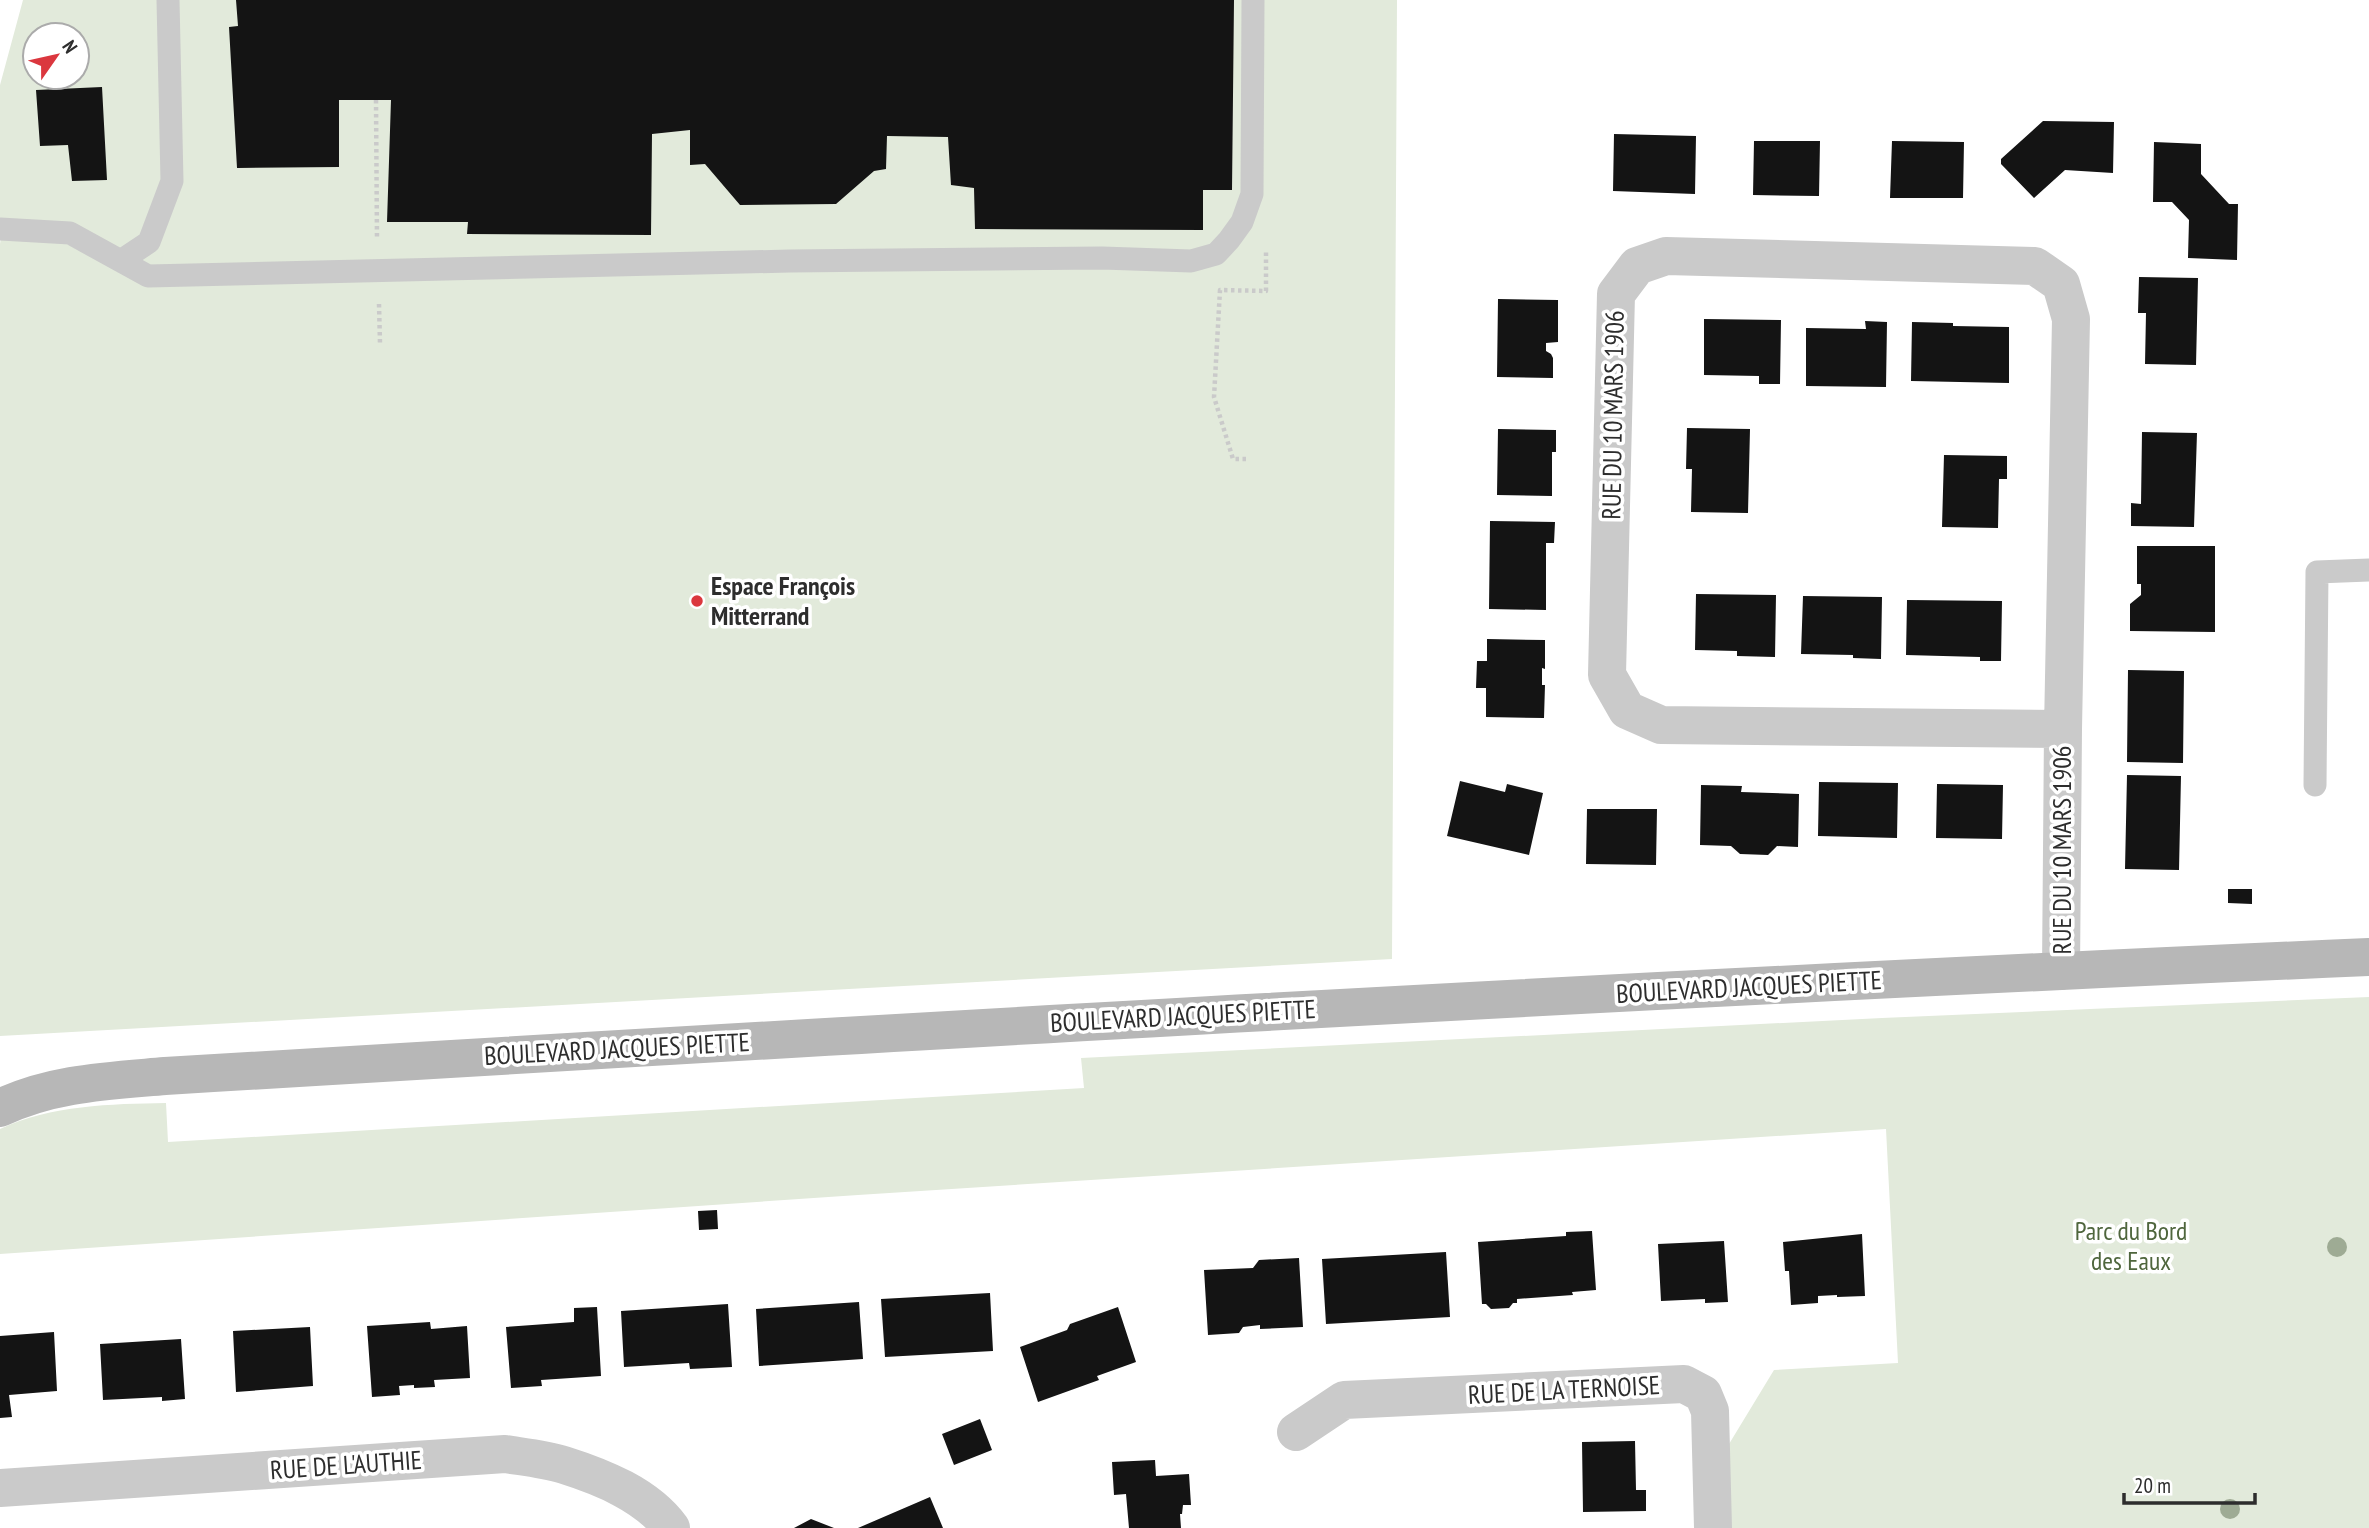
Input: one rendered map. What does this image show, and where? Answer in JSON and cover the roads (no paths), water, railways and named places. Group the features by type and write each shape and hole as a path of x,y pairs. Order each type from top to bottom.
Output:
{"main road":[{"name":"BOULEVARD JACQUES PIETTE","path":"0,1108 38,1092 88,1082 165,1076 1078,1021 2369,957"}],"street":[{"name":"RUE DU 10 MARS 1906","path":"2061,971 2071,319 2061,284 2035,266 1666,256 1637,265 1616,294 1607,675 1627,710 1661,725 2063,729"},
{"name":"RUE DE LA TERNOISE","path":"1297,1432 1345,1400 1684,1384 1703,1394 1710,1411 1713,1528"},
{"name":"RUE DE L'AUTHIE","path":"0,1488 505,1454 562,1464 624,1489 661,1514 671,1528"}],"lane":[{"path":"122,260 149,242 172,181 168,0"},
{"path":"0,229 70,233 148,276 844,261 1102,258 1191,261 1216,254 1242,222 1252,194 1253,0"},
{"path":"2315,785 2317,572 2369,570"}],"place":[{"name":"Espace François Mitterrand","path":"697,601"}],"park label":[{"name":"Parc du Bord des Eaux","path":"2131,1246"}]}
